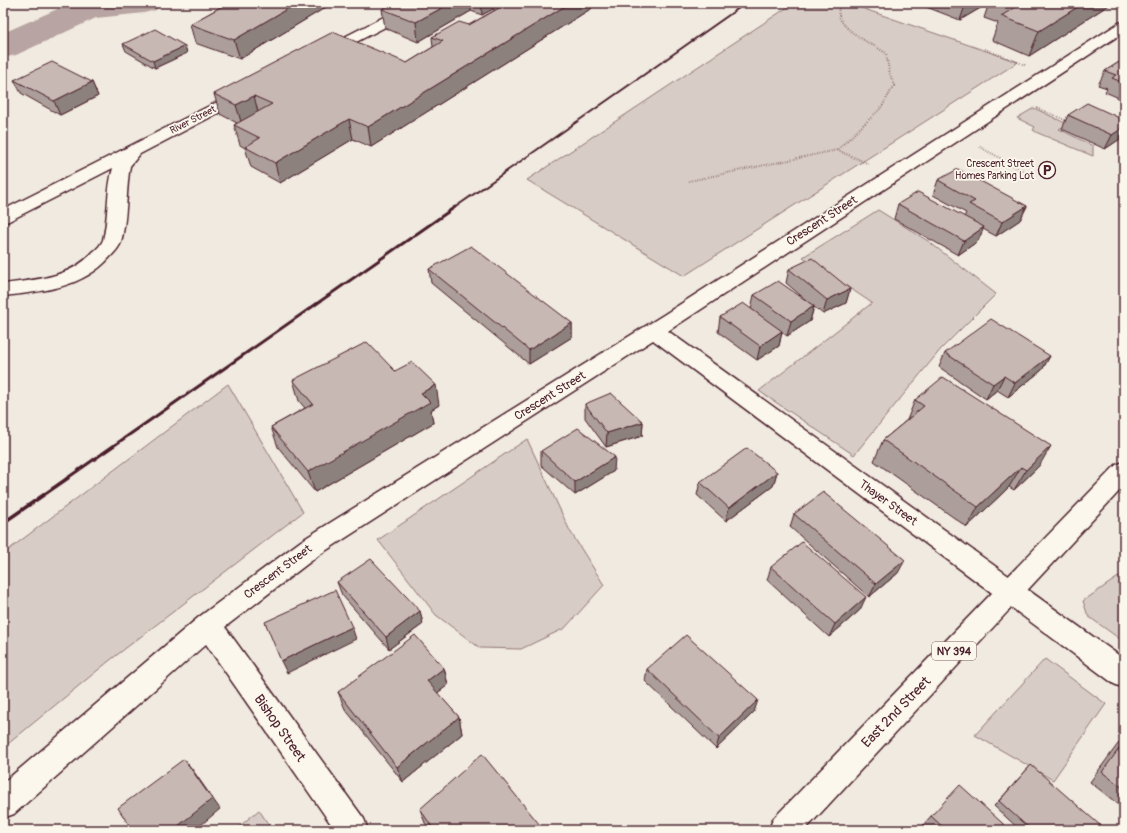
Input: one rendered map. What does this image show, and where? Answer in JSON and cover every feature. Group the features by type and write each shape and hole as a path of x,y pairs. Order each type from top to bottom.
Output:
{"street":[{"path":"310,60 421,3"},
{"name":"Crescent Street","path":"3,803 208,625 310,548 653,330 1124,26"},
{"name":"River Street","path":"3,217 255,88"},
{"name":"River Street","path":"3,290 44,285 65,279 84,270 98,259 111,244 122,165 135,150"},
{"name":"Thayer Street","path":"653,330 1124,675"},
{"name":"East 2nd Street","path":"784,830 1124,471"},
{"name":"Bishop Street","path":"208,625 353,830"}],"path":[{"path":"689,182 837,150 881,108 894,86 889,71 886,53 857,35 848,27 839,15 839,3"},
{"path":"985,49 1049,75"},
{"path":"1015,97 1066,121 1070,121"},
{"path":"956,135 1029,174"},
{"path":"837,150 893,176"}],"shaded area":[{"path":"794,3 847,3 1018,62 684,276 527,180"},
{"path":"1034,108 1067,124 1059,129 1093,146 1093,156 1038,133 1033,130 1035,127 1017,118"},
{"path":"878,210 928,241 996,294 941,349 854,455 759,391 872,303 803,257"},
{"path":"228,384 303,512 109,661 3,748 3,554"},
{"path":"527,439 570,531 604,585 565,628 521,649 480,648 436,615 378,540"},
{"path":"1124,573 1124,642 1088,616 1083,601"},
{"path":"1045,659 1106,704 1053,780 975,735"},
{"path":"259,810 272,830 235,830"}],"building":[{"path":"228,3 297,3 234,40 190,24"},
{"path":"393,3 451,3 416,22 382,9"},
{"path":"508,3 570,3 368,127 349,119 275,163 245,147 260,138 234,125 272,104 254,96 236,105 214,94 333,32 407,63 443,41 432,37 459,22 469,25"},
{"path":"1017,3 1084,3 1039,31 1001,16 1021,4"},
{"path":"155,29 185,46 153,61 123,44"},
{"path":"1124,59 1124,83 1112,78 1116,75 1105,71"},
{"path":"52,62 92,82 54,101 14,80"},
{"path":"1087,103 1124,120 1124,127 1112,135 1068,115"},
{"path":"958,169 1027,206 1002,222 969,204 975,201 938,180"},
{"path":"918,192 984,227 964,241 898,204"},
{"path":"471,246 572,323 529,350 429,269"},
{"path":"812,258 850,289 827,300 789,269"},
{"path":"778,281 814,306 791,321 754,295"},
{"path":"743,303 782,331 760,346 720,317"},
{"path":"991,319 1050,356 1015,383 1004,376 993,384 945,353"},
{"path":"367,342 395,371 412,362 436,385 421,393 430,402 308,472 271,427 313,404 293,380"},
{"path":"943,377 1051,446 1026,470 1021,467 978,507 883,440 924,406 915,400"},
{"path":"611,393 643,422 607,433 585,404"},
{"path":"578,428 615,457 575,482 541,451"},
{"path":"747,448 777,472 729,508 700,482"},
{"path":"823,492 905,560 876,584 794,514"},
{"path":"802,542 866,597 835,624 771,567"},
{"path":"371,559 420,611 386,637 337,582"},
{"path":"335,590 352,627 281,661 265,622"},
{"path":"415,635 444,668 427,681 459,717 397,767 338,692"},
{"path":"686,635 758,700 719,738 647,669"},
{"path":"1124,742 1124,789 1102,772"},
{"path":"482,754 544,830 434,830 420,809"},
{"path":"184,759 212,799 173,830 132,830 118,808"},
{"path":"1031,765 1101,826 1098,830 1031,830 999,801"},
{"path":"960,785 1010,830 946,830 931,816"}],"waterway":[{"path":"3,47 89,8 144,3"}],"railway":[{"path":"454,208 746,3"},
{"path":"66,479 455,207"},
{"path":"3,523 68,478"}],"place":[{"name":"Crescent Street Homes Parking Lot","path":"1047,170"}]}
